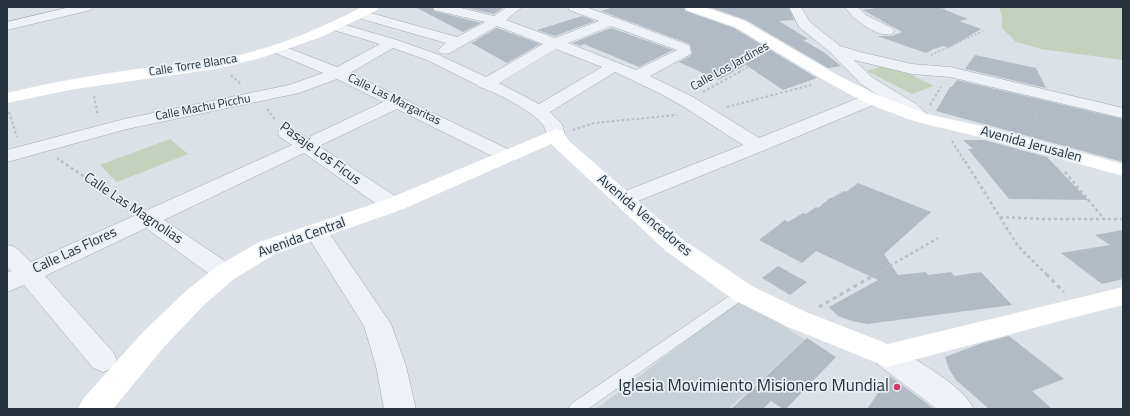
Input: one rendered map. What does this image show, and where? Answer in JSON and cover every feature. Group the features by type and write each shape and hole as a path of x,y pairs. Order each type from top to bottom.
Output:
{"street":[{"path":"7,26 86,7"},
{"path":"439,7 496,21 556,43 637,76 687,100 758,146"},
{"path":"432,57 496,21 516,7"},
{"path":"574,7 684,48 684,52 680,55 637,76"},
{"name":"Avenida Jerusalen","path":"795,7 804,24 835,49 867,80 931,120 984,132 1123,170"},
{"path":"851,7 861,18 887,31"},
{"path":"693,8 740,24 833,79 872,99 931,120"},
{"path":"366,11 458,42"},
{"name":"Calle Torre Blanca","path":"7,98 144,73 217,64 278,49 335,26 366,11"},
{"path":"485,84 556,43 612,21"},
{"name":"Avenida Vencedores","path":"335,26 432,57 485,84 508,93 539,111 553,124 556,135 562,144 674,245 743,293 796,319 887,356 947,404"},
{"name":"Calle Machu Picchu","path":"14,154 102,130 169,114 293,89 338,73 392,43"},
{"name":"Calle Las Margaritas","path":"278,49 338,73 507,156"},
{"path":"835,49 912,69 950,72 1123,113"},
{"path":"539,111 614,66"},
{"path":"623,200 872,99"},
{"path":"305,146 397,102"},
{"name":"Pasaje Los Ficus","path":"287,133 393,205"},
{"name":"Avenida Central","path":"94,409 153,340 195,298 225,273 267,248 393,205 556,135"},
{"name":"Calle Las Flores","path":"17,278 305,146"},
{"name":"Calle Las Magnolias","path":"146,218 225,273"},
{"path":"317,232 377,324 391,366 400,409"},
{"path":"7,253 17,278 102,360"},
{"path":"887,356 1078,306 1123,296"}],"lane":[{"path":"576,409 743,293"}],"path":[{"path":"887,31 948,7"},
{"path":"638,31 693,8"},
{"path":"912,69 905,62 913,63 983,31"},
{"path":"684,48 742,71"},
{"name":"Calle Los Jardines","path":"687,100 782,48"},
{"name":"Pasaje Los Ficus","path":"217,64 258,97 274,119 287,133"},
{"path":"90,82 102,130"},
{"path":"1037,92 1040,148 1105,220"},
{"path":"7,107 14,154"},
{"path":"931,120 1000,217 1018,246 1078,306"},
{"name":"Calle Las Magnolias","path":"40,146 146,218"},
{"path":"1000,217 1105,220 1123,219"},
{"path":"796,319 938,238"}],"shaded area":[{"path":"742,298 805,340 728,409 596,409"}],"green space":[{"path":"999,7 1123,7 1123,60 1041,49 1016,42 1002,28 1002,16"},
{"path":"890,64 934,86 912,94 867,71"},
{"path":"170,139 188,154 117,182 100,165"}],"building":[{"path":"415,7 432,7 434,11 481,23 463,32"},
{"path":"463,7 504,7 494,14"},
{"path":"614,7 684,7 686,11 734,28 817,78 783,90 746,65 718,80 679,62 690,56 692,53 690,44 601,11"},
{"path":"709,7 788,7 794,20 779,21 808,39 803,40 825,53 841,66 828,68 746,20"},
{"path":"882,7 938,7 968,19 959,21 981,29 949,48 944,46 926,53 877,36 892,36 902,32 863,10"},
{"path":"582,16 595,21 555,36 537,30"},
{"path":"497,28 540,44 507,63 471,43"},
{"path":"611,28 673,50 639,67 584,44 581,46 572,43"},
{"path":"975,55 1036,68 1046,88 965,69"},
{"path":"957,80 1123,119 1123,162 936,111 950,87 952,87"},
{"path":"963,140 984,140 1047,157 1088,200 1009,199 968,149 973,149"},
{"path":"858,183 931,212 884,254 898,275 926,272 928,275 951,272 954,276 981,272 1012,305 867,324 838,316 829,307 878,280 816,251 802,263 759,240 785,220 788,222 803,213 806,214 816,207 818,208 830,198 844,191 846,192"},
{"path":"1123,230 1123,279 1102,284 1061,253 1110,245 1095,235"},
{"path":"778,266 807,282 790,295 762,278"},
{"path":"1009,336 1064,379 1032,391 1052,409 989,409 956,380 949,369 945,357 982,343"},
{"path":"807,338 836,357 786,409 783,409 771,401 763,409 731,409"},
{"name":"Iglesia Movimiento Misionero Mundial","path":"890,376 934,409 867,409"}],"place":[{"name":"Iglesia Movimiento Misionero Mundial","path":"897,387"}]}
